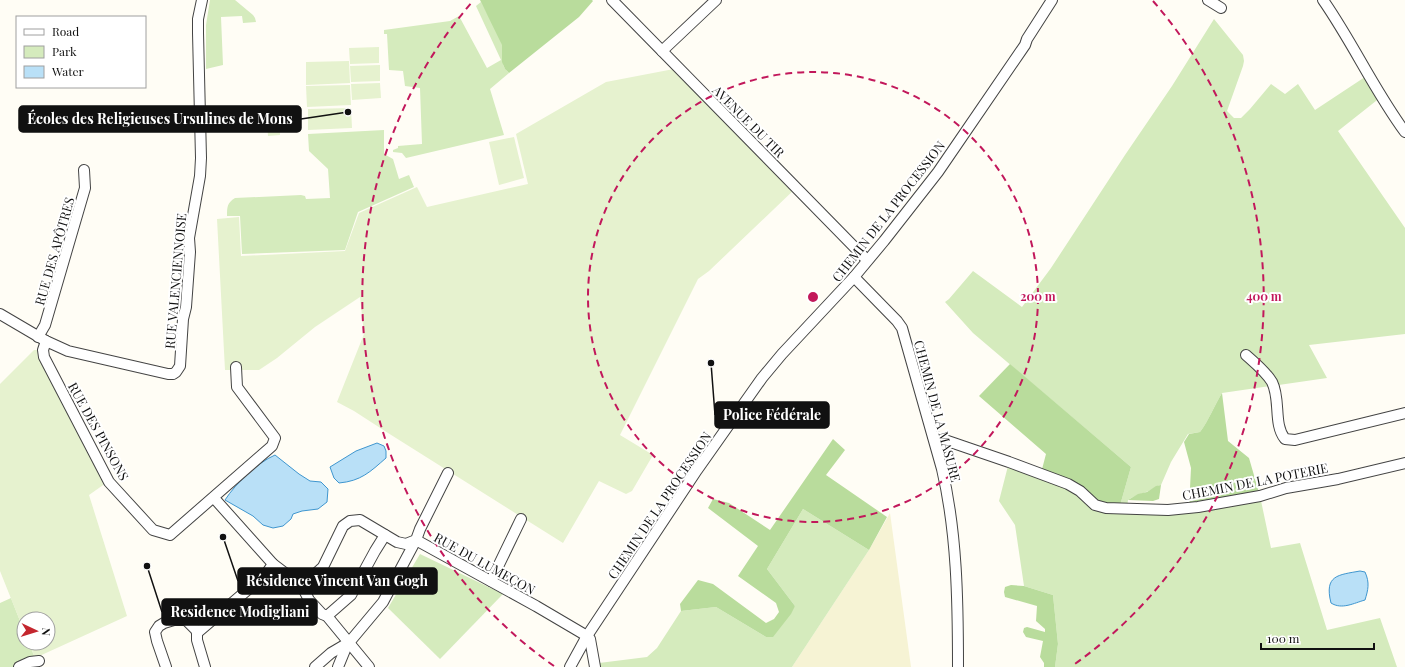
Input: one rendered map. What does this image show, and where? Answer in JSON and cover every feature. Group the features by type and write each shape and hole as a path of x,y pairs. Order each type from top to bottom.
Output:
{"street":[{"name":"RUE VALENCIENNOISE","path":"42,339 68,351 82,355 168,374 173,374 176,372 180,366 183,319 186,307 190,227 201,169 198,19 202,0"},
{"name":"AVENUE DU TIR","path":"612,0 867,260"},
{"path":"662,51 716,0"},
{"name":"CHEMIN DE LA PROCESSION","path":"570,667 587,636 697,470 762,378 782,354 854,277 938,172 1025,45 1027,39 1052,0"},
{"path":"1208,0 1221,8"},
{"path":"1323,0 1354,49 1390,113 1405,132"},
{"name":"RUE DES APÔTRES","path":"42,339 85,188 84,170"},
{"name":"CHEMIN DE LA MASURE","path":"854,277 902,328 946,484 954,546 957,592 958,667"},
{"path":"0,314 42,339"},
{"name":"RUE DES PINSONS","path":"42,339 44,357 109,482 153,530 170,535 214,498"},
{"path":"1246,355 1272,382 1276,396 1280,432 1285,439 1295,440 1405,414"},
{"path":"236,367 237,388 275,438 272,446 214,498 273,564 302,586 309,600 322,614 327,616 369,667"},
{"name":"CHEMIN DE LA POTERIE","path":"932,436 1068,484 1080,491 1095,505 1112,509 1127,508 1168,510 1198,507 1338,479 1405,463"},
{"path":"302,586 323,566 343,526 350,521 360,520 397,542 406,544 416,540 448,473"},
{"path":"491,581 521,519"},
{"path":"327,616 351,595 385,535"},
{"name":"RUE DU LUMEÇON","path":"338,667 348,643 383,602 416,540 587,636"},
{"path":"197,633 266,574 273,564"},
{"path":"166,667 155,632 159,626 181,619 186,620 196,630 197,640 205,667"},
{"path":"587,636 592,645 595,667"},
{"path":"315,667 331,653 348,643"},
{"path":"19,667 30,662 39,661"}],"shaded area":[{"path":"890,513 911,667 792,667 869,550"}],"green space":[{"path":"210,0 235,0 253,15 256,22 243,23 242,16 221,17 223,65 206,69 206,25"},
{"path":"480,0 593,1 579,17 509,73 505,69 502,62 502,45"},
{"path":"481,2 502,44 503,63 509,73 490,89 504,135 406,158 402,153 393,152 393,150 398,148 398,146 422,144 420,88 405,86 403,71 389,70 387,34 384,34 384,30 450,21 459,16 487,68 501,60 476,6"},
{"path":"1214,19 1243,55 1243,66 1227,111 1234,118 1241,118 1271,84 1285,94 1298,84 1315,110 1368,75 1381,97 1338,131 1405,228 1405,334 1309,345 1327,378 1222,393 1200,432 1188,434 1171,462 1161,485 1128,500 1127,508 1156,509 1260,496 1271,548 1300,543 1327,630 1380,618 1397,667 1055,667 1058,644 1053,595 1024,586 1015,525 999,501 1009,462 1119,509 1131,467 973,333 945,302 973,271 1022,307 1051,268 1172,86"},
{"path":"379,47 379,63 350,64 349,48"},
{"path":"349,61 350,83 306,85 306,62"},
{"path":"380,65 380,81 351,82 350,66"},
{"path":"679,68 796,188 709,271 698,279 620,435 653,455 632,491 626,494 599,481 563,543 354,411 337,402 364,334 360,297 315,327 277,358 259,370 225,370 217,219 239,217 241,256 345,251 359,213 417,187 427,207 528,184 516,134 606,82"},
{"path":"380,83 381,98 352,100 351,84"},
{"path":"350,85 351,105 307,107 306,86"},
{"path":"279,108 280,135 268,136 266,109"},
{"path":"351,108 352,128 308,130 308,109"},
{"path":"384,130 384,154 393,159 399,179 409,175 414,187 358,212 345,250 242,254 240,216 227,216 228,206 232,200 235,198 301,195 305,196 306,199 330,198 328,169 309,151 308,134"},
{"path":"514,137 524,178 499,185 489,142"},
{"path":"34,350 43,350 106,483 89,495 127,616 56,648 56,611 16,611 0,571 0,384"},
{"path":"1010,364 1131,467 1119,509 1106,508 1041,473 1046,454 979,396"},
{"path":"1222,393 1228,441 1249,458 1260,496 1189,508 1191,468 1184,442 1189,434 1200,432"},
{"path":"833,439 845,450 826,475 887,517 869,550 803,509 767,569 795,606 791,614 773,637 766,637 716,607 681,611 680,604 698,580 713,584 766,623 774,619 779,612 776,603 738,576 758,546 708,508 713,499 729,503 770,530"},
{"path":"1161,485 1159,499 1153,501 1128,500 1138,494 1147,492 1156,486"},
{"path":"803,509 869,550 792,667 599,667 599,663 647,657 657,648 681,611 716,607 766,637 795,606 767,569"},
{"path":"420,554 503,594 440,659 388,608"},
{"path":"1011,585 1024,586 1053,595 1058,644 1055,667 1044,667 1044,663 1040,657 1043,641 1026,637 1023,632 1024,628 1027,627 1045,632 1045,629 1036,621 1037,606 1005,597 1005,587"},
{"path":"11,598 16,611 16,651 32,651 35,658 19,667 0,667 0,603"},
{"path":"32,651 50,651 35,658"}],"water":[{"path":"377,443 384,446 386,458 375,468 359,478 347,482 339,483 334,478 330,467 356,451"},
{"path":"275,455 299,474 310,481 321,482 328,489 327,502 318,509 293,514 291,519 283,526 273,528 263,525 253,516 225,500 247,474 261,463"},
{"path":"1360,571 1365,572 1368,580 1368,590 1365,600 1344,606 1331,603 1329,587 1331,582 1339,576"}],"place":[{"name":"Écoles des Religieuses Ursulines de Mons","path":"348,112"},
{"name":"Police Fédérale","path":"711,363"},
{"name":"Résidence Vincent Van Gogh","path":"223,537"},
{"name":"Residence Modigliani","path":"147,566"}]}
